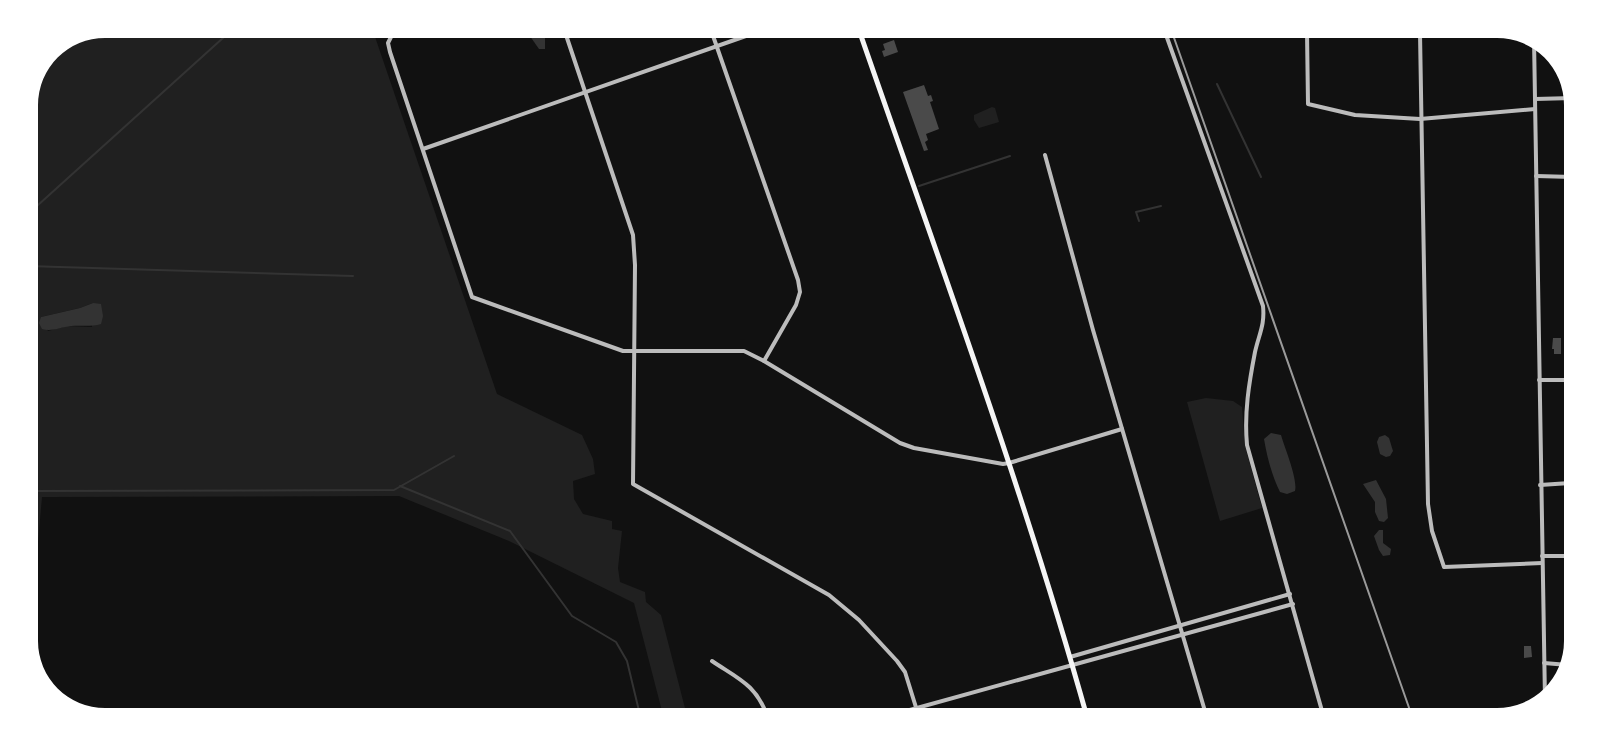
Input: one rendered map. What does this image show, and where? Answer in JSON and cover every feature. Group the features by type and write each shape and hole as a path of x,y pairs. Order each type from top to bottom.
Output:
{"main road":[{"path":"862,38 1009,463 1071,657 1085,708"}],"street":[{"path":"390,38 388,43 472,297 623,351 744,351 900,443 949,454 1009,463 1122,429"},
{"path":"567,38 633,235 635,265 633,483 829,595 844,606 901,666 917,708"},
{"path":"714,38 798,280 800,292 796,305 764,361"},
{"path":"423,149 740,38"},
{"path":"1167,38 1263,306 1264,322 1256,349 1246,405 1247,445 1321,708"},
{"path":"1307,38 1308,104 1356,115 1420,119 1535,109"},
{"path":"1420,38 1428,504 1432,531 1444,567 1542,563"},
{"path":"1534,49 1545,688"},
{"path":"1535,99 1563,98"},
{"path":"1046,155 1122,429 1204,708"},
{"path":"1536,176 1563,177"},
{"path":"1539,380 1564,380"},
{"path":"1540,485 1564,483"},
{"path":"1542,556 1564,556"},
{"path":"1071,657 1290,594"},
{"path":"921,708 1293,604"},
{"path":"712,661 756,691 765,708"},
{"path":"1544,663 1559,664"}],"shaded area":[{"path":"96,38 375,38 497,394 582,435 593,459 595,474 573,481 574,499 583,514 612,521 612,529 622,531 618,568 620,582 645,592 646,602 661,615 685,708 661,708 634,603 509,541 399,496 42,497 38,542 38,100 44,75 51,64 71,46","holes":["93,303 92,327 67,326 48,331 41,317"]},
{"path":"531,38 545,38 545,49 539,49"},
{"path":"992,107 995,108 999,122 979,128 974,115"},
{"path":"93,303 101,304 103,316 101,324 49,330 42,329 39,323 41,317"},
{"path":"1206,398 1233,401 1242,407 1245,446 1262,508 1220,521 1187,402"},
{"path":"1271,433 1281,435 1293,472 1295,491 1287,494 1280,492 1268,459 1264,439"},
{"path":"1385,435 1389,438 1393,451 1390,456 1386,457 1380,454 1377,442 1379,437"},
{"path":"1376,480 1386,499 1388,518 1384,522 1379,521 1375,512 1375,502 1363,484"},
{"path":"1379,530 1383,530 1383,543 1391,549 1390,555 1383,556 1379,550 1374,536"}],"building":[{"path":"894,40 898,52 884,57 883,44"},
{"path":"924,85 928,96 931,95 933,101 930,102 939,129 926,134 928,140 925,142 928,150 924,151 903,92"},
{"path":"1553,338 1561,338 1561,354 1554,354"},
{"path":"1524,646 1531,646 1532,657 1524,658"}],"waterway":[{"path":"38,205 223,38"},
{"path":"1217,84 1261,177"},
{"path":"919,186 1010,156"},
{"path":"1139,221 1136,212 1161,206"},
{"path":"38,266 353,276"},
{"path":"38,491 394,490 454,456"},
{"path":"400,486 510,531 572,616 616,642 627,661 638,708"}],"railway":[{"path":"1174,38 1409,708"}]}
